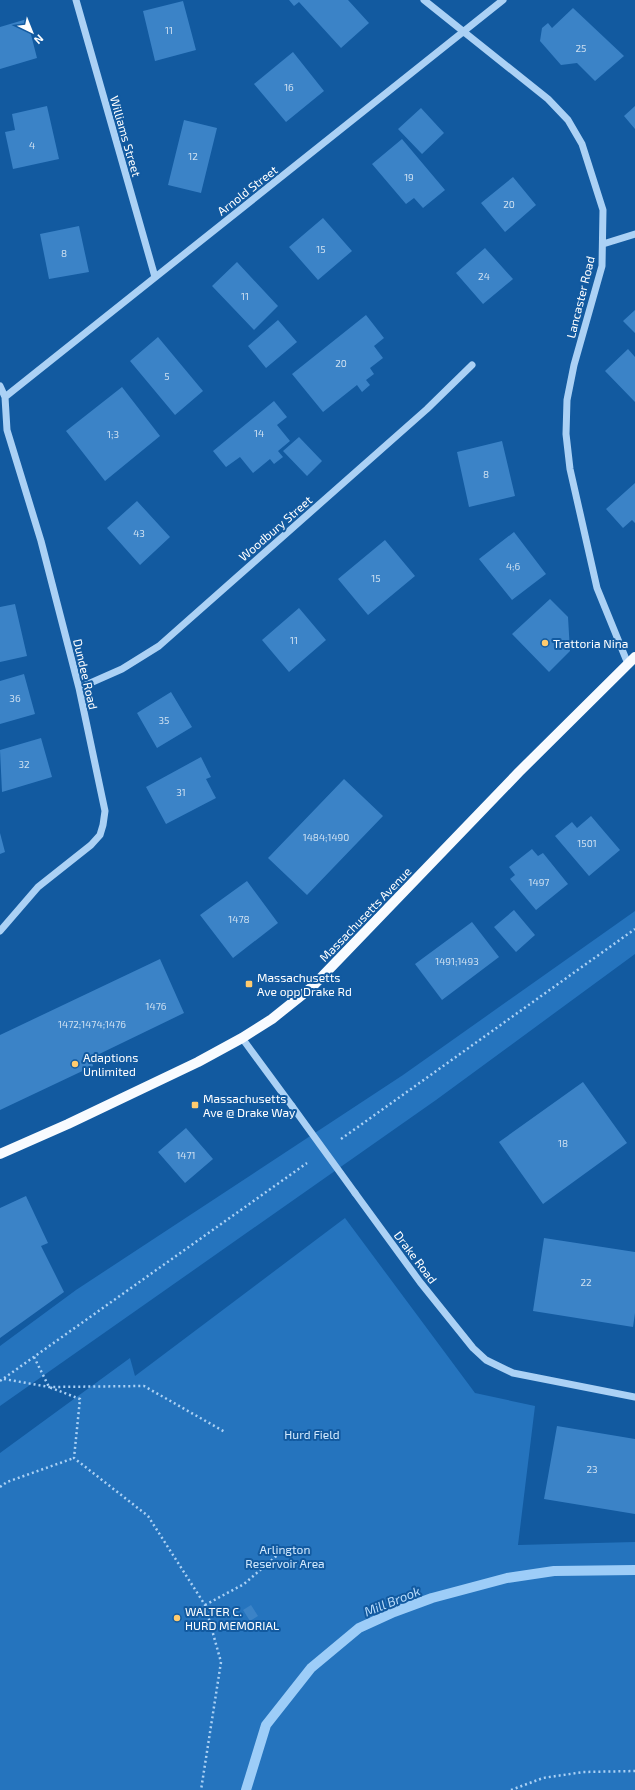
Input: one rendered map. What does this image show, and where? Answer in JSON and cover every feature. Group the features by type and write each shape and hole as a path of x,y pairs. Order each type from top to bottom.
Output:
{"main road":[{"name":"Massachusetts Avenue","path":"0,1154 68,1124 184,1069 242,1038 272,1019 312,987 519,772 632,660"}],"street":[{"name":"Williams Street","path":"76,0 155,277"},
{"name":"Lancaster Road","path":"424,0 465,31 548,99 568,120 582,144 604,210 602,266 574,365 567,400 566,434 570,469 594,577 632,660"},
{"name":"Arnold Street","path":"5,397 504,0"},
{"path":"603,244 635,234"},
{"name":"Woodbury Street","path":"79,688 122,669 159,646 427,409 472,365"},
{"name":"Dundee Road","path":"0,386 5,397 7,430 41,541 79,688 105,811 100,834 91,845 38,887 0,931"},
{"name":"Drake Road","path":"242,1038 425,1288 473,1348 486,1360 514,1373 635,1397"}],"path":[{"path":"34,1357 49,1387 80,1399 74,1458"},
{"path":"3,1379 49,1387 144,1386 226,1432"},
{"path":"0,1487 7,1482 74,1458"},
{"path":"74,1458 148,1516 206,1605 220,1662 201,1790"},
{"path":"206,1605 244,1584 281,1552"},
{"path":"511,1790 543,1778 583,1772 635,1771"}],"green space":[{"path":"635,911 635,954 436,1100 0,1406 0,1346 76,1290 403,1075"},
{"name":"Arlington Reservoir Area","path":"345,1218 475,1393 535,1406 518,1545 635,1542 635,1790 0,1790 0,1453 130,1358 135,1376"}],"building":[{"path":"289,0 348,0 369,23 341,48 299,2 294,6"},
{"path":"183,1 196,50 155,61 143,11"},
{"path":"573,8 624,56 595,81 577,63 561,65 540,41 542,28 548,23 552,28"},
{"path":"27,19 37,58 0,69 0,27"},
{"path":"293,52 324,91 286,122 254,84"},
{"path":"47,106 59,159 13,169 5,132 15,130 12,114"},
{"path":"635,106 635,129 624,116"},
{"path":"421,108 444,133 422,154 398,129"},
{"path":"184,120 217,128 201,193 168,185"},
{"path":"402,139 445,190 423,208 414,198 406,204 372,164"},
{"path":"513,177 536,205 505,232 481,203"},
{"path":"323,218 352,251 318,280 289,247"},
{"path":"79,226 89,272 49,279 40,234"},
{"path":"485,248 513,279 483,304 456,273"},
{"path":"237,262 278,306 254,330 212,286"},
{"path":"635,310 635,333 623,321"},
{"path":"366,315 384,338 374,346 383,358 370,368 374,374 366,380 370,385 362,392 357,385 323,412 292,374"},
{"path":"278,320 297,342 266,368 248,346"},
{"path":"158,337 203,391 175,415 130,361"},
{"path":"628,349 635,357 635,402 605,371"},
{"path":"122,387 160,436 105,481 66,431"},
{"path":"274,401 287,417 277,425 290,441 278,451 283,457 274,464 270,459 253,473 240,457 226,467 213,451"},
{"path":"299,437 322,461 307,476 283,451"},
{"path":"502,441 515,496 469,507 457,452"},
{"path":"635,483 635,523 632,520 623,528 606,509"},
{"path":"137,501 170,537 140,565 107,528"},
{"path":"514,532 546,574 512,600 479,559"},
{"path":"385,540 415,576 368,615 338,579"},
{"name":"Trattoria Nina","path":"550,599 568,617 570,651 549,672 512,634"},
{"path":"15,604 27,656 0,662 0,607"},
{"path":"299,608 326,640 289,672 262,640"},
{"path":"24,674 35,714 0,724 0,681"},
{"path":"171,692 192,727 157,748 137,713"},
{"path":"41,738 52,777 2,792 0,750"},
{"path":"201,757 211,777 206,779 216,798 166,824 146,787"},
{"path":"344,779 383,816 307,895 268,858"},
{"path":"591,816 620,850 589,876 555,836 572,822 577,828"},
{"path":"0,833 5,852 0,854"},
{"path":"532,849 538,856 543,853 568,884 536,910 510,879 515,875 509,867"},
{"path":"247,881 278,923 233,958 200,915"},
{"path":"514,910 535,935 516,952 494,927"},
{"path":"472,922 499,957 442,1000 415,964"},
{"path":"160,959 184,1013 91,1058 93,1066 0,1110 0,1035"},
{"path":"583,1082 627,1143 543,1204 499,1142"},
{"path":"186,1128 213,1159 185,1183 158,1152"},
{"path":"26,1196 48,1243 41,1246 64,1292 0,1338 0,1208"},
{"path":"544,1238 635,1252 635,1313 633,1327 533,1311"},
{"path":"557,1426 635,1439 635,1514 544,1499"},
{"path":"251,1605 258,1616 250,1621 243,1610"}],"waterway":[{"name":"Mill Brook","path":"246,1790 266,1725 311,1668 359,1628 394,1612 432,1598 507,1578 554,1571 635,1570"}],"place":[{"name":"Trattoria Nina","path":"545,643"},
{"name":"Massachusetts Ave opp Drake Rd","path":"249,984"},
{"name":"Adaptions Unlimited","path":"75,1064"},
{"name":"Massachusetts Ave @ Drake Way","path":"195,1105"},
{"name":"WALTER C. HURD MEMORIAL","path":"177,1618"}],"park label":[{"name":"Hurd Field","path":"312,1434"}]}
